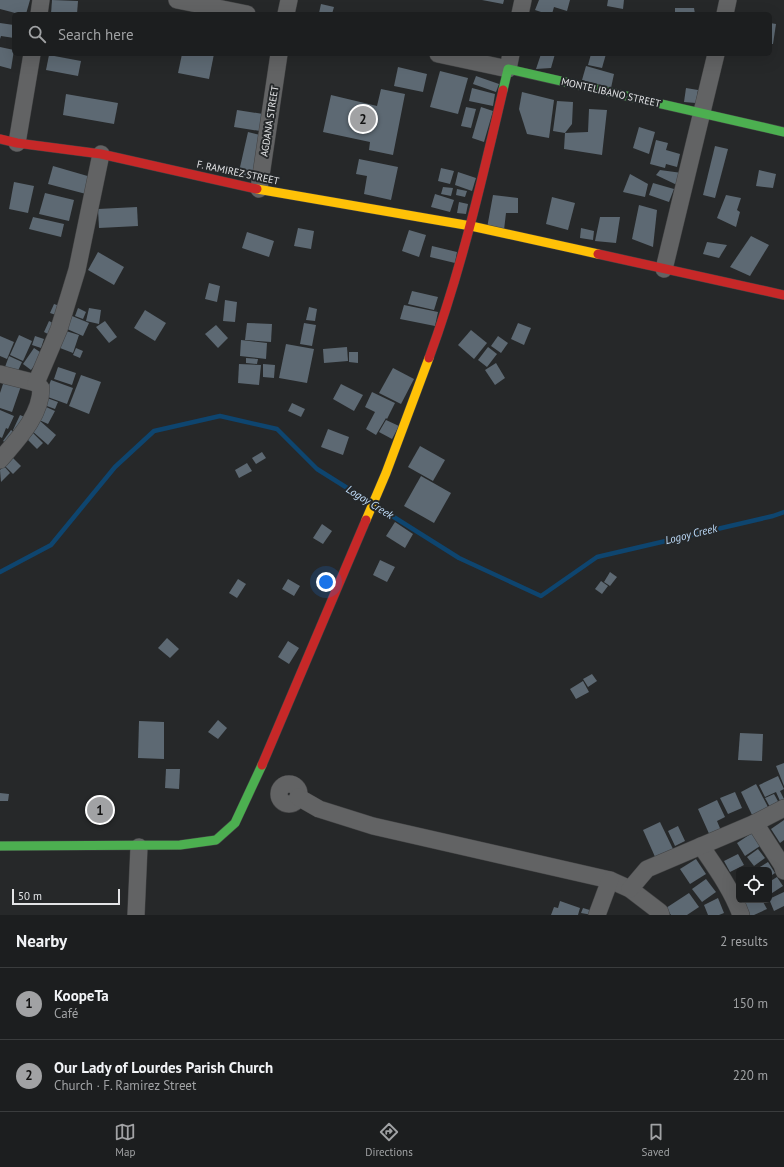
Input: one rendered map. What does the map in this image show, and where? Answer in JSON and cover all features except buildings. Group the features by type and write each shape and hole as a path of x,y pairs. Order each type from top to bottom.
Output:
{"main road":[{"name":"MONTELIBANO STREET","path":"509,61 702,113 784,132"},
{"path":"0,846 180,845 216,840 235,823 256,780 386,473 443,321 471,226 509,61"},
{"name":"F. RAMIREZ STREET","path":"0,139 17,143 101,154 259,189 471,226 784,295"}],"street":[{"path":"39,12 41,0"},
{"path":"177,0 237,12"},
{"path":"286,12 289,0"},
{"path":"520,12 523,0"},
{"path":"725,12 728,0"},
{"path":"17,143 32,56"},
{"name":"AGDANA STREET","path":"259,189 280,56"},
{"name":"MONTELIBANO STREET","path":"458,56 509,61"},
{"path":"664,269 716,56"},
{"path":"36,383 59,329 77,270 101,154"},
{"path":"0,374 36,383 41,388 41,395 37,410 26,429 3,452"},
{"path":"256,780 280,790 278,796 283,802 289,804 296,802 298,797 318,809 373,826 610,880 630,889 660,912 661,915"},
{"path":"630,889 647,869 755,823 784,808"},
{"path":"755,823 782,865 784,871"},
{"path":"136,915 139,846"},
{"path":"701,846 718,871 739,908 741,915"},
{"path":"597,915 610,880"}],"waterway":[{"name":"Logoy Creek","path":"0,572 51,545 115,467 154,431 220,416 277,429 317,469 368,501"},
{"name":"Logoy Creek","path":"378,507 459,558 541,596 597,557 773,516 784,512"}],"traffic: fast":[{"path":"503,90 508,69 784,132"},
{"path":"0,846 180,845 216,840 235,823 262,765"}],"traffic: slow":[{"path":"257,189 471,226 598,254"},
{"path":"366,520 386,473 429,358"}],"traffic: jam":[{"path":"429,358 441,325 461,259 503,90"},
{"path":"0,139 17,143 101,154 257,189"},
{"path":"598,254 784,295"},
{"path":"262,765 366,520"}],"place":[{"name":"Our Lady of Lourdes Parish Church","path":"363,119"},
{"name":"KoopeTa","path":"100,810"}]}
